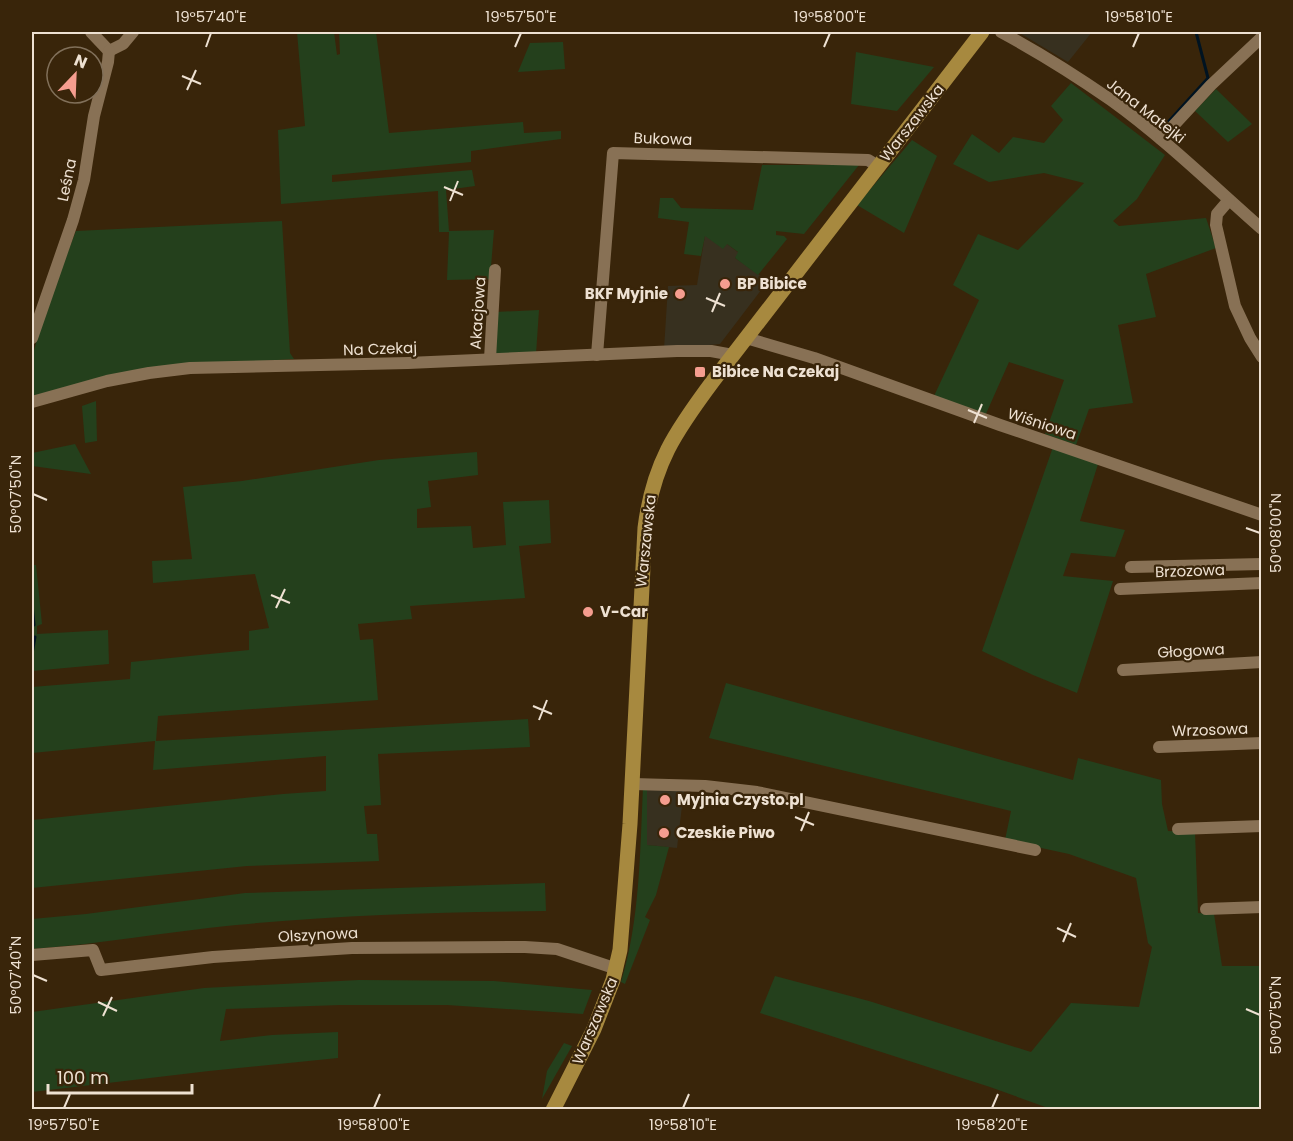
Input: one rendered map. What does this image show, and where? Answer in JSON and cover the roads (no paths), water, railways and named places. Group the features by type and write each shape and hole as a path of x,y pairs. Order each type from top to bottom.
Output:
{"main road":[{"name":"Warszawska","path":"553,1110 594,1029 617,969 624,912 633,784 645,528 649,499 658,467 687,415 982,32"}],"street":[{"path":"91,32 109,51 123,44 133,32"},
{"name":"Jana Matejki","path":"1001,32 1055,63 1111,100 1161,139 1262,229"},
{"path":"1161,139 1211,85 1262,37"},
{"name":"Leśna","path":"32,338 84,180 94,116 109,51"},
{"name":"Bukowa","path":"597,355 613,153 868,160 878,166"},
{"path":"1229,200 1217,214 1216,225 1235,306 1262,357"},
{"name":"Akacjowa","path":"490,359 495,270"},
{"name":"Wiśniowa","path":"746,338 814,358 1000,425 1262,514"},
{"name":"Na Czekaj","path":"32,402 107,381 190,368 711,351 733,355"},
{"name":"Brzozowa","path":"1131,567 1262,564"},
{"name":"Brzozowa","path":"1120,589 1262,583"},
{"name":"Głogowa","path":"1123,670 1262,663"},
{"name":"Wrzosowa","path":"1159,747 1262,743"},
{"path":"633,784 705,786 757,792 1035,850"},
{"path":"1178,829 1262,826"},
{"path":"1206,909 1262,907"},
{"name":"Olszynowa","path":"32,955 93,950 101,970 213,957 352,948 525,947 557,949 617,969"}],"waterway":[{"path":"1160,131 1208,78 1196,32"},
{"path":"32,604 34,625"},
{"path":"32,654 35,637"}],"place":[{"name":"BP Bibice","path":"725,284"},
{"name":"BKF Myjnie","path":"680,294"},
{"name":"Bibice Na Czekaj","path":"700,372"},
{"name":"V-Car","path":"588,612"},
{"name":"Myjnia Czysto.pl","path":"665,800"},
{"name":"Czeskie Piwo","path":"664,833"}]}
